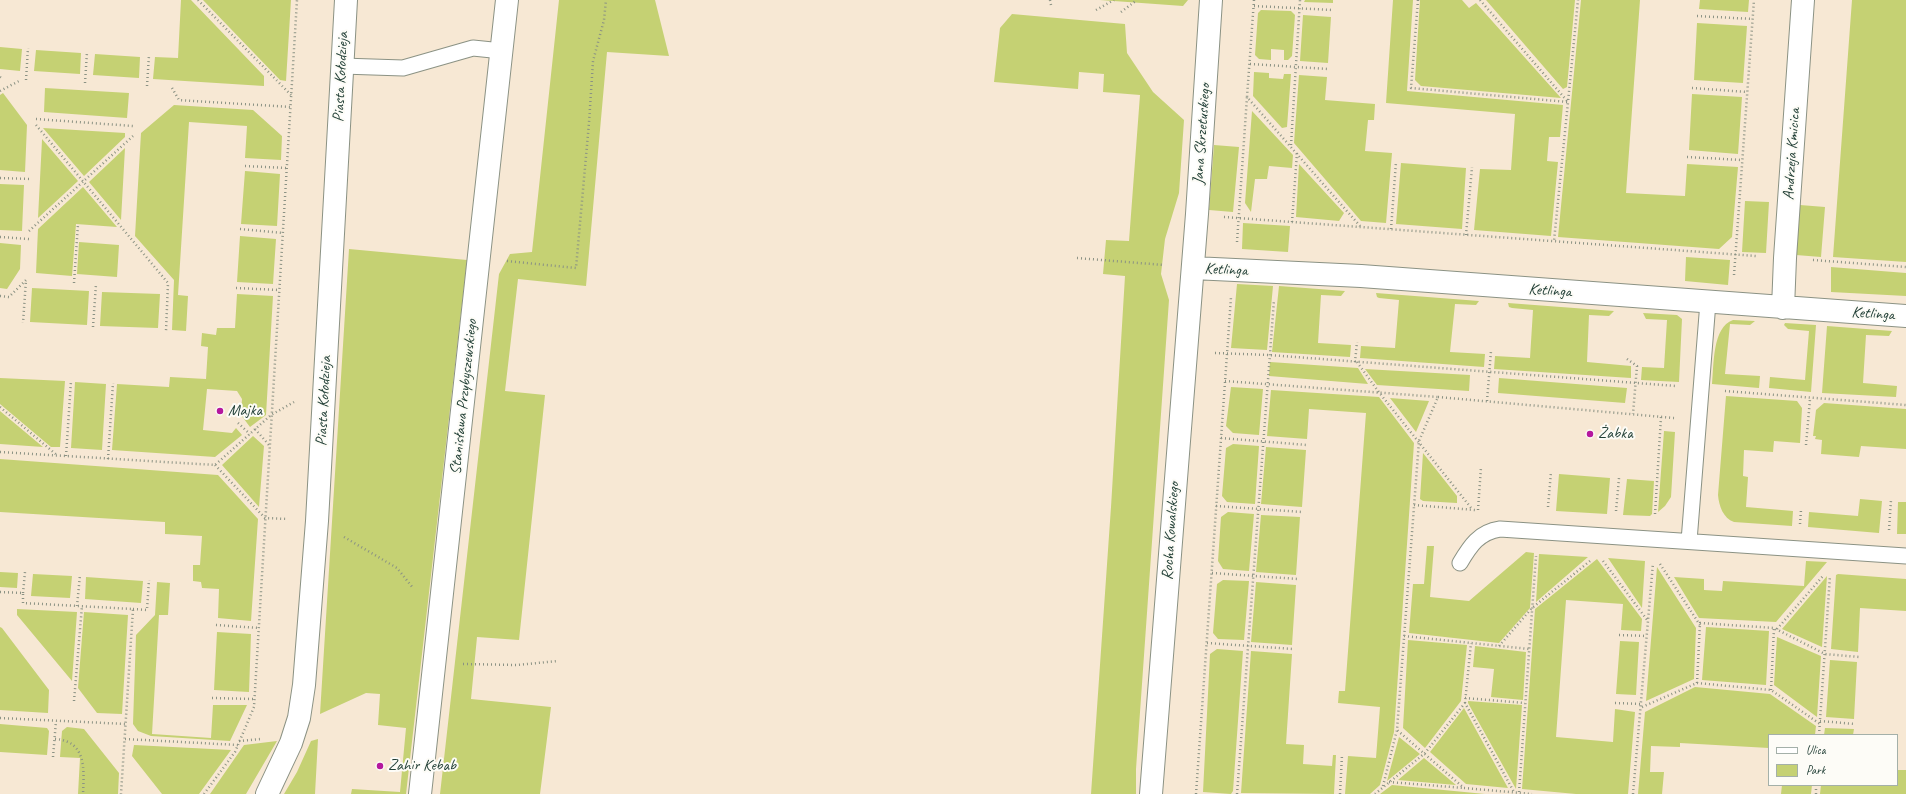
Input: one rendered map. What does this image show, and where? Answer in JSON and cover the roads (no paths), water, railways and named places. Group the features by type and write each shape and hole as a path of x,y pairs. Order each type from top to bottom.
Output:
{"street":[{"name":"Piasta Kołodzieja","path":"267,794 291,744 299,718 304,685 317,521 346,0"},
{"name":"Stanisława Przybyszewskiego","path":"420,794 507,0"},
{"name":"Jana Skrzetuskiego","path":"1193,268 1211,0"},
{"name":"Andrzeja Kmicica","path":"1783,308 1784,258 1803,0"},
{"name":"Ketlinga","path":"1193,268 1360,276 1906,316"},
{"name":"Rocha Kowalskiego","path":"1151,794 1193,268"}],"lane":[{"path":"342,66 403,68 473,48 502,50"},
{"path":"1689,541 1708,302"},
{"path":"1460,563 1476,540 1492,530 1655,538 1831,552 1906,556"}],"place":[{"name":"Majka","path":"220,411"},
{"name":"Żabka","path":"1590,434"},
{"name":"Zahir Kebab","path":"380,766"}]}
